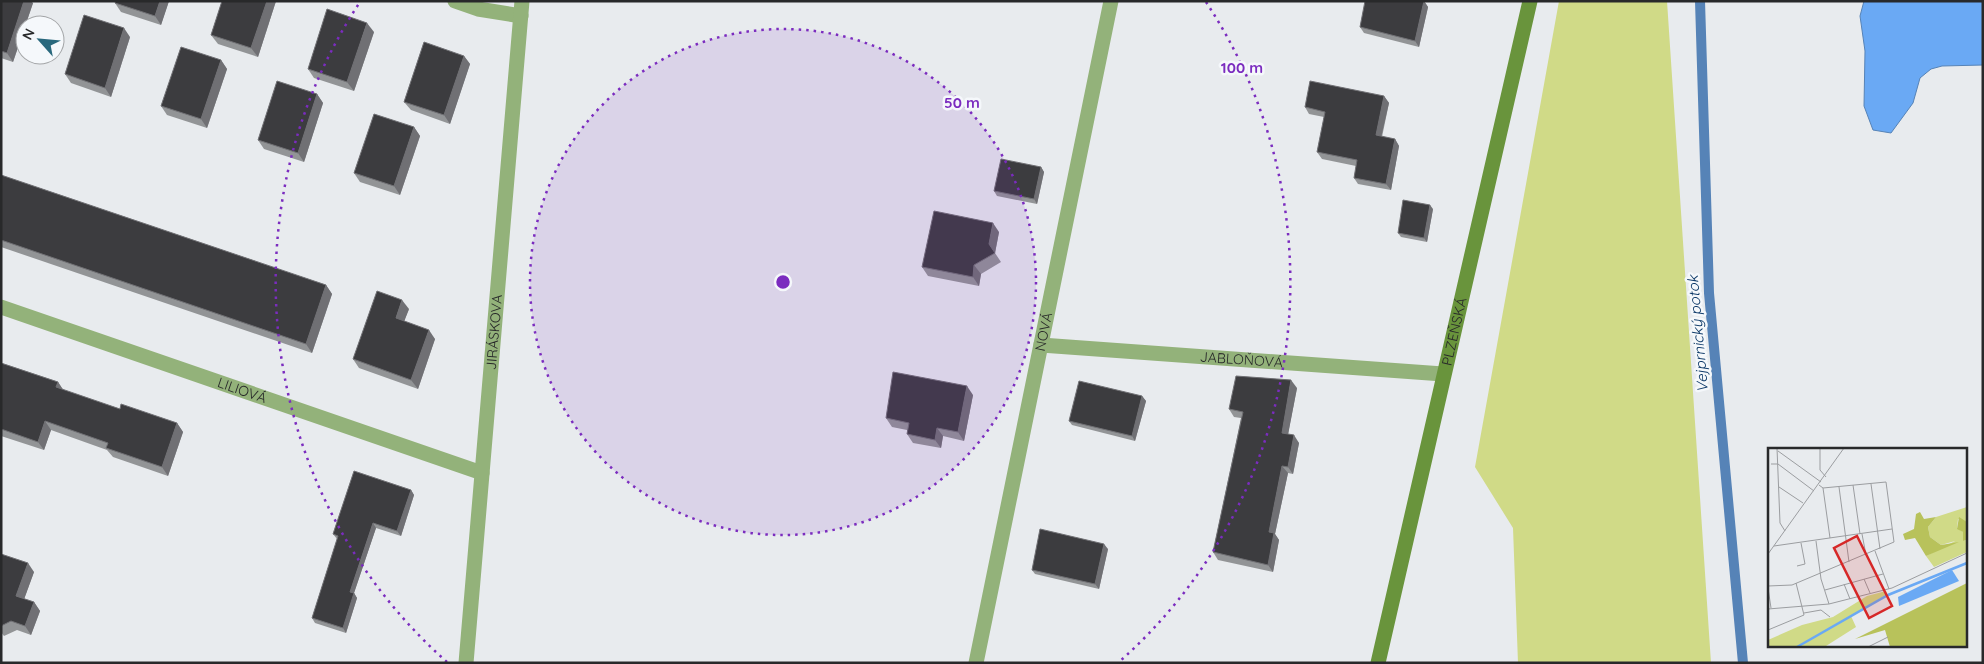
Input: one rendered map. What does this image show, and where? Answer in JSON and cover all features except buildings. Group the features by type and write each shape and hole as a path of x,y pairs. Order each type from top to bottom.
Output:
{"main road":[{"name":"PLZEŇSKÁ","path":"1378,663 1530,1"}],"street":[{"path":"455,1 478,9 522,8"},
{"name":"NOVÁ","path":"976,663 1111,1"},
{"name":"JIRÁSKOVA","path":"466,663 522,8"},
{"name":"LILIOVÁ","path":"1,307 482,473"},
{"name":"JABLOŇOVÁ","path":"1041,345 1443,374"}],"green space":[{"path":"1559,1 1667,1 1711,663 1518,663 1513,528 1475,467"}],"water":[{"path":"1864,1 1983,1 1983,65 1942,66 1931,69 1920,78 1913,103 1891,133 1873,130 1864,106 1865,51 1860,16"}],"waterway":[{"name":"Vejprnický potok","path":"1700,1 1709,293 1743,663"}]}
